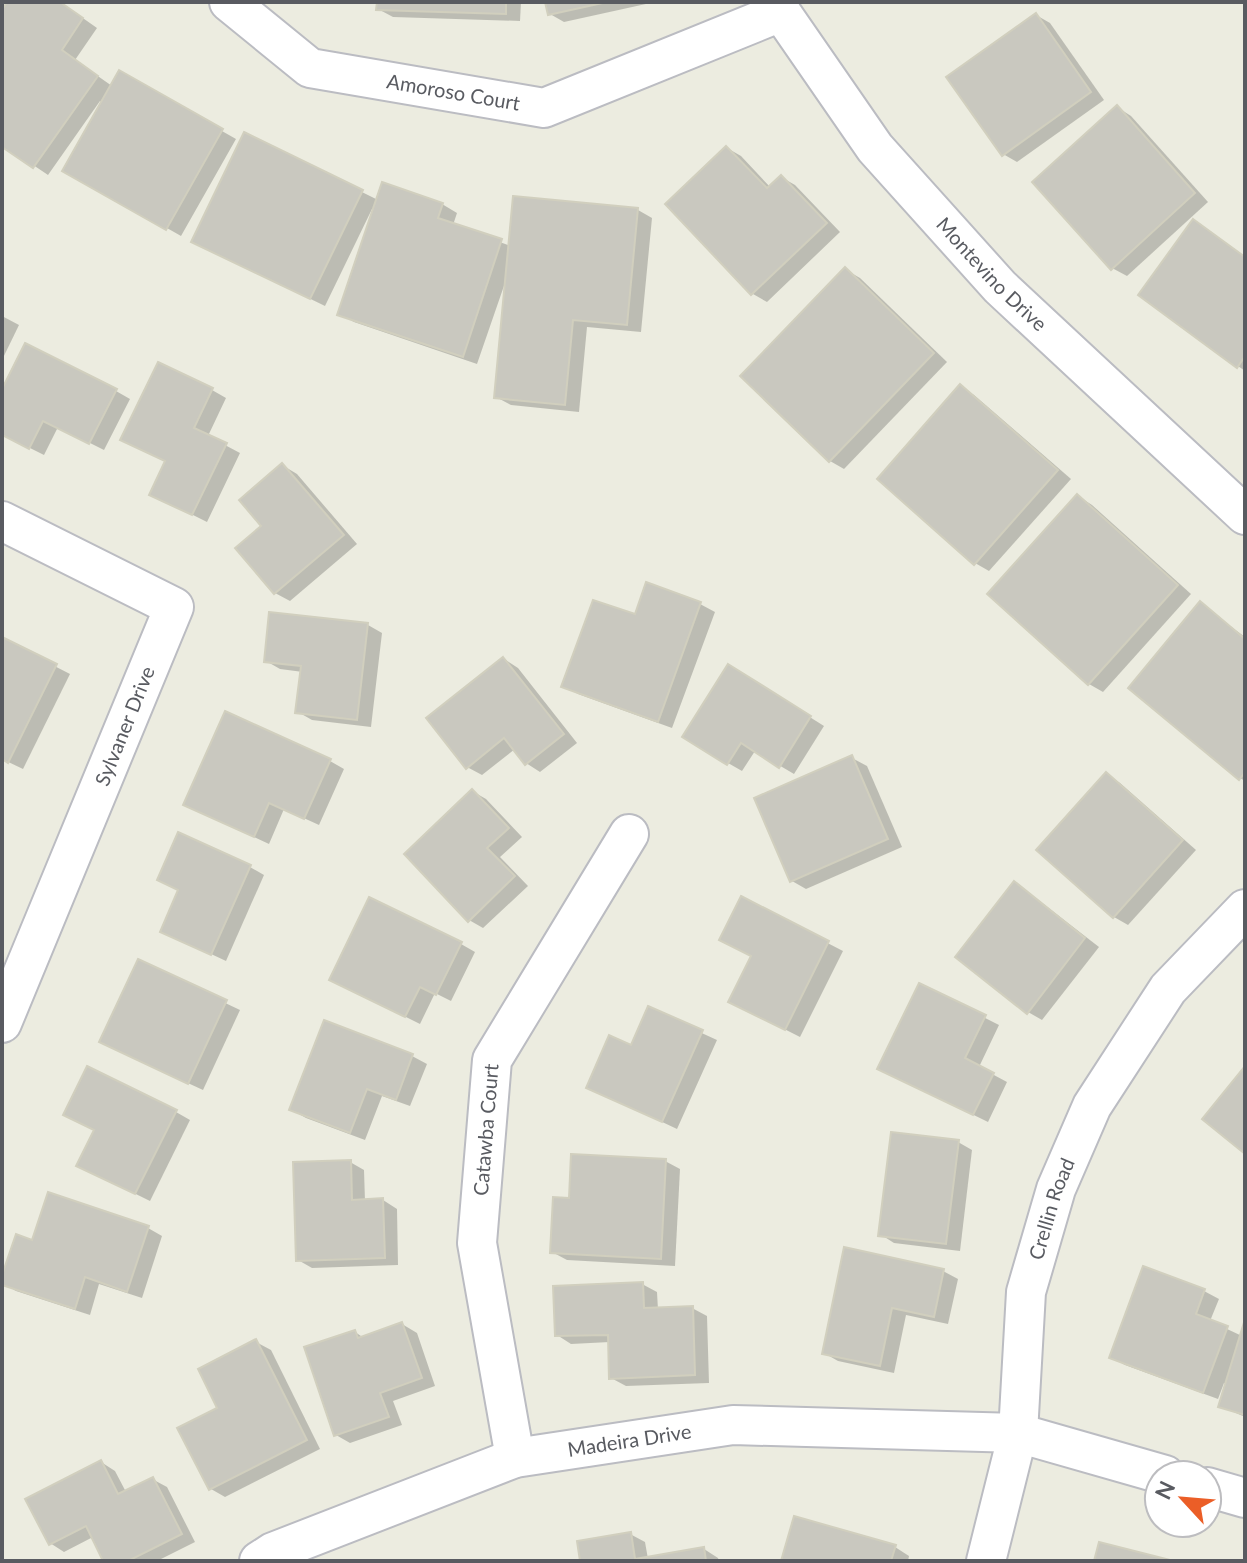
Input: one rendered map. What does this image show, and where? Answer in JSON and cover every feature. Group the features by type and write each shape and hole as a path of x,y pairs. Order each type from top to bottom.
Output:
{"street":[{"name":"Amoroso Court","path":"229,2 310,68 544,108 779,7"},
{"name":"Montevino Drive","path":"779,7 875,148 1000,287 1245,515"},
{"name":"Sylvaner Drive","path":"2,521 174,607 2,1023"},
{"name":"Catawba Court","path":"515,1458 477,1243 492,1060 629,834"},
{"name":"Crellin Road","path":"986,1561 1018,1433 1026,1292 1056,1189 1092,1106 1168,989 1245,909"},
{"name":"Madeira Drive","path":"259,1561 273,1552 515,1458 733,1425 1018,1433 1143,1469"},
{"path":"1223,1492 1245,1498"}],"building":[{"path":"7,2 60,2 83,18 62,50 98,76 33,168 2,147 2,10"},
{"path":"377,2 506,2 506,14 376,10"},
{"path":"545,2 607,2 548,15"},
{"path":"1036,13 1091,92 1002,156 946,77"},
{"path":"119,70 223,129 166,230 62,171"},
{"path":"1117,105 1195,193 1111,270 1032,182"},
{"path":"244,132 363,190 310,299 191,242"},
{"path":"726,146 767,188 781,175 827,223 751,295 665,204"},
{"path":"382,182 443,203 438,218 502,239 463,357 337,315"},
{"path":"513,196 638,208 627,325 573,320 565,405 494,398"},
{"path":"1193,219 1245,257 1245,356 1237,368 1138,295"},
{"path":"845,267 934,353 829,462 740,376"},
{"path":"25,343 117,389 89,444 43,421 29,449 2,435 2,389"},
{"path":"158,362 213,388 194,428 227,443 192,515 149,495 165,461 120,440"},
{"path":"960,384 1058,470 974,565 877,479"},
{"path":"282,463 344,535 274,594 235,548 261,526 239,500"},
{"path":"1077,494 1178,585 1088,685 987,594"},
{"path":"646,582 701,602 658,722 561,687 593,600 635,614"},
{"path":"1200,601 1245,639 1245,772 1239,780 1128,688"},
{"path":"269,612 368,623 357,720 295,713 301,666 264,662"},
{"path":"2,637 57,664 8,763 2,759"},
{"path":"503,657 564,734 525,765 504,738 466,769 426,718"},
{"path":"728,664 811,716 779,768 741,743 727,765 682,737"},
{"path":"225,711 331,759 304,819 269,803 254,837 183,805"},
{"path":"852,755 888,839 790,882 754,798"},
{"path":"1106,772 1183,840 1113,918 1036,850"},
{"path":"472,789 509,828 487,848 515,876 468,922 404,854"},
{"path":"178,832 251,865 211,955 160,932 178,890 157,880"},
{"path":"1014,881 1085,938 1027,1014 955,957"},
{"path":"741,896 829,941 785,1030 728,1002 751,956 719,940"},
{"path":"369,897 462,942 436,995 420,987 405,1017 329,980"},
{"path":"138,959 227,1000 188,1084 99,1042"},
{"path":"919,983 986,1015 965,1058 994,1073 973,1115 877,1069"},
{"path":"648,1006 703,1030 662,1122 586,1088 609,1035 631,1045"},
{"path":"324,1020 413,1054 396,1100 367,1089 350,1133 289,1110"},
{"path":"87,1066 177,1110 135,1194 76,1166 94,1130 63,1115"},
{"path":"1245,1066 1245,1154 1202,1119"},
{"path":"891,1132 959,1140 946,1244 878,1236"},
{"path":"571,1154 666,1159 661,1259 550,1253 553,1197 569,1198"},
{"path":"351,1160 352,1200 383,1198 385,1258 296,1261 293,1162"},
{"path":"48,1192 149,1226 127,1292 85,1277 75,1309 2,1285 2,1275 16,1234 32,1240"},
{"path":"844,1247 944,1269 934,1317 892,1308 880,1366 822,1354"},
{"path":"1143,1266 1205,1289 1196,1314 1228,1326 1203,1393 1109,1358"},
{"path":"643,1282 644,1308 693,1306 695,1375 609,1379 608,1335 555,1336 553,1286"},
{"path":"1245,1319 1245,1415 1218,1407"},
{"path":"402,1322 422,1378 380,1393 389,1417 334,1436 304,1347 355,1330 358,1338"},
{"path":"256,1339 307,1440 209,1490 177,1428 217,1408 198,1369"},
{"path":"101,1460 118,1494 153,1477 182,1534 128,1561 103,1561 86,1526 49,1545 25,1499"},
{"path":"794,1516 896,1545 891,1561 781,1561"},
{"path":"631,1532 635,1559 704,1547 706,1561 580,1561 577,1541"},
{"path":"1099,1542 1170,1560 1094,1561"}]}
